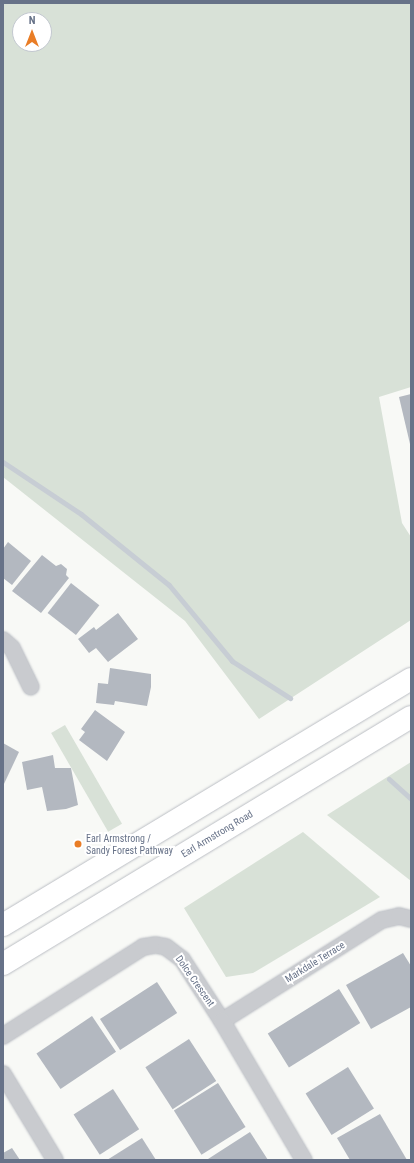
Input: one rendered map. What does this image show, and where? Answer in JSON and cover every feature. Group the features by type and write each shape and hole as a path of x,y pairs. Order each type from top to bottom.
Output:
{"main road":[{"path":"3,925 411,679"},
{"name":"Earl Armstrong Road","path":"3,964 411,717"}],"street":[{"path":"3,640 12,648 31,687"},
{"name":"Markdale Terrace","path":"222,1021 382,920 399,916 411,919"},
{"name":"Dolce Crescent","path":"3,1036 143,947 156,945 166,948 182,959 222,1021 304,1160"},
{"path":"3,1074 56,1160"}],"shaded area":[{"path":"3,3 411,3 411,387 379,397 402,523 411,537 411,620 259,719 185,621 3,477"},
{"path":"65,725 122,824 108,832 51,733"},
{"path":"411,762 411,881 327,815"},
{"path":"303,832 380,897 253,973 226,977 184,908"}],"building":[{"path":"411,394 411,444 410,444 399,397"},
{"path":"8,542 31,561 12,585 3,578 3,549"},
{"path":"42,555 56,566 61,564 67,569 66,575 69,578 41,613 12,591"},
{"path":"71,583 99,605 76,635 48,613"},
{"path":"118,613 138,639 108,662 96,648 89,653 78,639 94,627 96,630"},
{"path":"110,668 151,674 151,687 147,706 115,701 114,705 96,703 98,683 108,684"},
{"path":"95,710 125,732 107,761 79,740 85,732 81,729"},
{"path":"3,743 19,752 3,786"},
{"path":"53,755 55,768 71,768 78,805 66,809 47,811 42,787 27,790 22,762"},
{"path":"403,953 411,966 411,1007 371,1029 346,985"},
{"path":"157,982 177,1013 120,1050 100,1019"},
{"path":"339,989 360,1023 289,1067 268,1034"},
{"path":"92,1016 116,1052 60,1089 36,1053"},
{"path":"189,1039 216,1081 173,1109 145,1067"},
{"path":"348,1067 374,1109 332,1135 306,1093"},
{"path":"218,1083 246,1127 201,1155 174,1111"},
{"path":"113,1089 139,1129 100,1155 74,1115"},
{"path":"380,1114 407,1160 350,1160 337,1138"},
{"path":"250,1132 268,1160 208,1159"},
{"path":"142,1138 156,1160 107,1160"},
{"path":"12,1148 20,1160 3,1160 3,1153"}],"waterway":[{"path":"3,462 81,514 169,585 232,661 290,698"},
{"path":"389,779 411,799"}],"place":[{"name":"Earl Armstrong / Sandy Forest Pathway","path":"78,844"}]}
